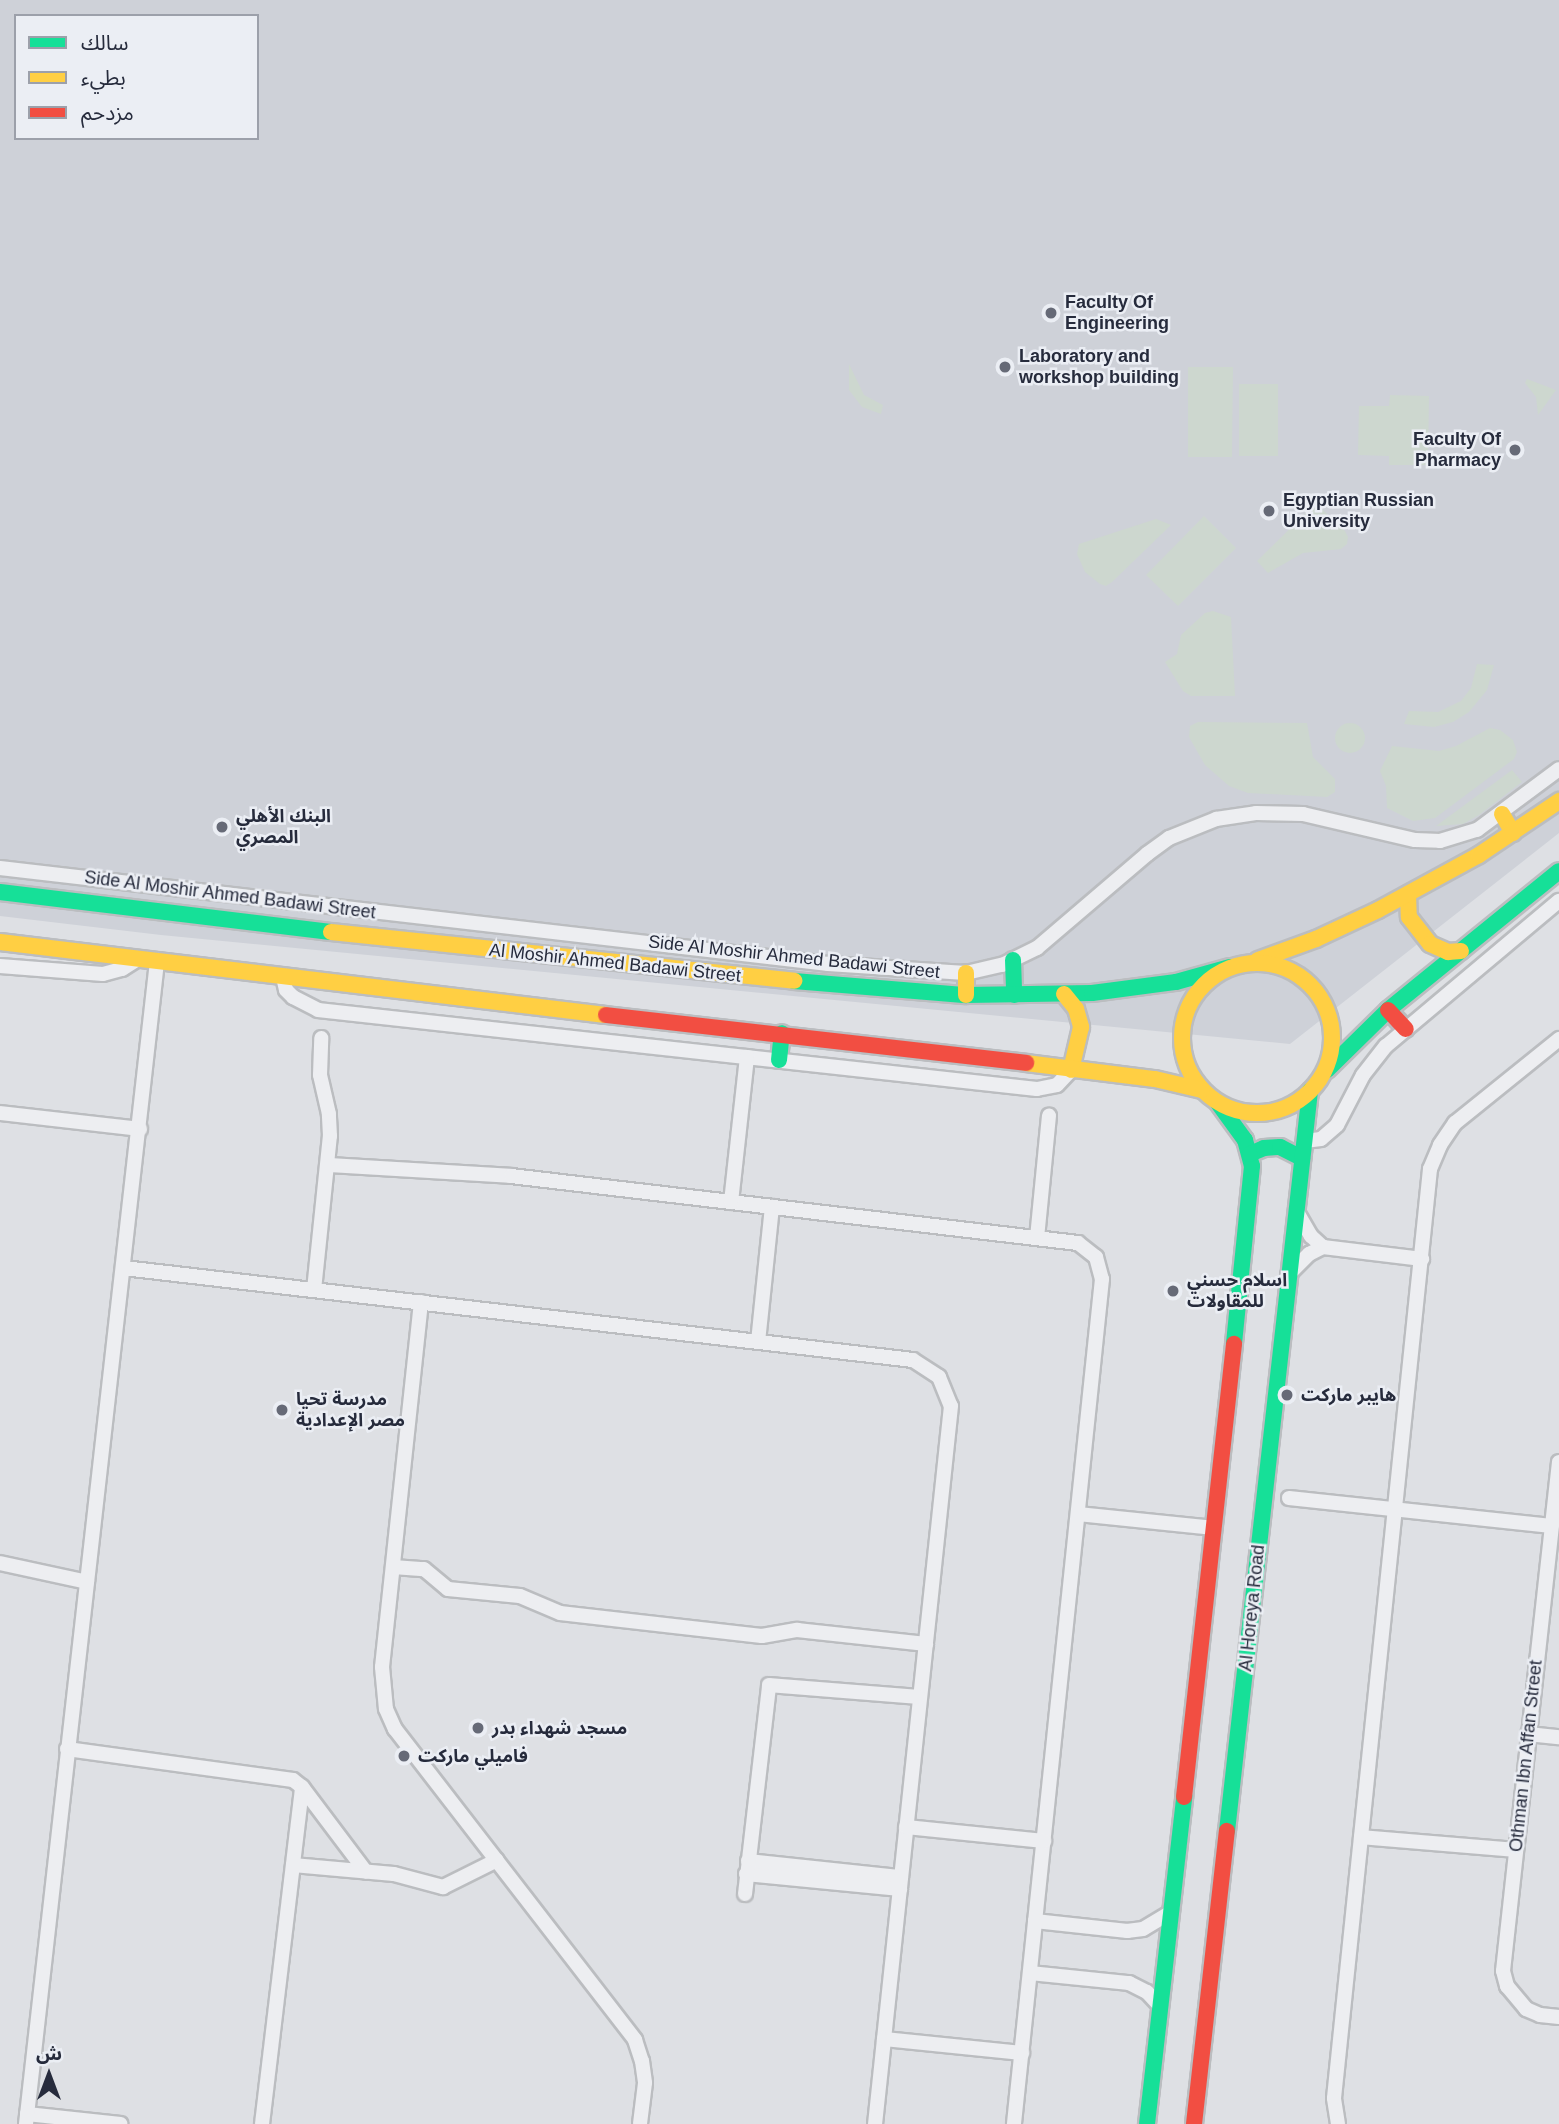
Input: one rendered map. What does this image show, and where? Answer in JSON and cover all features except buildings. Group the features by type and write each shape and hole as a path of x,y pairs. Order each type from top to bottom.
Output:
{"street":[{"name":"Side Al Moshir Ahmed Badawi Street","path":"0,868 828,964 966,974 1013,960 1047,940 1147,853 1169,838 1216,819 1256,813 1303,814 1428,841 1465,835 1502,814 1559,769"},
{"path":"1202,1090 1184,1058 1183,1021 1189,1003 1200,988 1214,976 1230,967 1317,939 1408,894 1513,833 1559,801"},
{"path":"1502,814 1513,833"},
{"path":"0,943 782,1033 1183,1083 1202,1090 1232,1109 1262,1113 1289,1106 1310,1091 1324,1073 1388,1010 1559,871"},
{"name":"Al Moshir Ahmed Badawi Street","path":"0,892 491,951 882,990 966,995 1064,994 1148,986 1230,967"},
{"path":"1408,894 1409,917 1430,944 1448,952 1461,951"},
{"path":"1250,1154 1264,1148 1304,1149 1321,1139 1337,1125 1374,1060 1406,1029 1559,901"},
{"path":"0,966 103,974 122,969 138,959"},
{"path":"1013,960 1014,995"},
{"path":"120,2124 27,2119 157,961"},
{"path":"1252,962 1270,964 1295,973 1315,990 1325,1005 1332,1039 1324,1073"},
{"path":"966,974 966,995"},
{"path":"283,976 286,990 293,997 318,1010 1037,1089 1057,1085 1071,1070 1081,1027 1076,1009 1064,994"},
{"path":"1388,1010 1406,1029"},
{"path":"779,1060 782,1033"},
{"path":"314,1290 330,1125 320,1075 321,1038"},
{"path":"1338,2124 1334,2098 1430,1169 1440,1144 1455,1123 1559,1039"},
{"path":"731,1202 747,1056"},
{"name":"Al Horeya Road","path":"1194,2124 1310,1091"},
{"path":"1147,2124 1251,1193 1250,1154 1245,1140 1219,1103"},
{"path":"0,1113 140,1129"},
{"path":"1037,1238 1049,1116"},
{"path":"328,1165 511,1177 1037,1238 1077,1243 1088,1248 1101,1267 1014,2124"},
{"path":"758,1342 772,1207"},
{"path":"1296,1209 1307,1230 1323,1247"},
{"path":"1288,1275 1309,1254 1323,1247 1422,1259"},
{"path":"124,1268 913,1360 933,1372 947,1391 951,1406 875,2124"},
{"path":"421,1303 382,1667 386,1709 395,1728 635,2040 645,2083 640,2124"},
{"name":"Othman Ibn Affan Street","path":"1559,1462 1503,1971 1507,1986 1526,2009 1540,2015 1559,2017"},
{"path":"1289,1498 1552,1526"},
{"path":"1077,1514 1214,1528"},
{"path":"0,1563 87,1582"},
{"path":"393,1567 424,1569 448,1589 520,1597 561,1613 762,1636 797,1630 926,1644"},
{"path":"744,1894 769,1685 919,1697"},
{"path":"1528,1734 1559,1737"},
{"path":"67,1749 288,1779 302,1787 366,1872"},
{"path":"262,2124 302,1787"},
{"path":"906,1827 1044,1841"},
{"path":"1361,1837 1515,1850"},
{"path":"293,1865 394,1874 443,1887 497,1860"},
{"path":"747,1868 900,1883"},
{"path":"1035,1920 1127,1931 1143,1929 1171,1912"},
{"path":"1030,1973 1129,1983 1147,1992 1160,2006"},
{"path":"884,2039 1021,2053"}],"shaded area":[{"path":"0,0 1559,0 1559,833 1290,1044 161,935 0,916"},
{"path":"849,364 864,395 883,405 881,414 862,407 849,390"},
{"path":"1188,367 1233,367 1232,457 1188,457"},
{"path":"1527,379 1556,390 1538,415 1536,397 1525,383"},
{"path":"1239,384 1278,384 1278,456 1239,456"},
{"path":"1390,395 1429,396 1428,465 1389,465 1389,456 1358,455 1359,406 1389,406"},
{"path":"1312,507 1322,509 1345,531 1347,544 1341,549 1303,553 1268,573 1257,561"},
{"path":"1204,516 1236,548 1178,606 1146,575"},
{"path":"1156,519 1171,525 1112,582 1106,586 1100,584 1085,572 1077,554 1079,544"},
{"path":"1213,611 1231,617 1235,696 1191,696 1183,691 1165,662 1177,654 1181,635 1205,613"},
{"path":"1477,664 1494,665 1487,690 1469,712 1453,722 1434,727 1404,724 1409,711 1438,712 1461,701 1471,688"},
{"path":"1198,722 1307,723 1313,757 1335,779 1335,792 1327,797 1248,793 1229,786 1205,765 1189,737 1190,726"},
{"path":"1350,723 1361,727 1365,738 1361,749 1350,753 1339,749 1335,738 1339,727"},
{"path":"1490,728 1500,730 1513,740 1517,752 1514,759 1435,818 1413,821 1387,808 1386,786 1380,771 1392,746 1439,751 1456,746"},
{"path":"1512,770 1522,782 1479,815 1463,824 1436,826"}],"traffic: fast":[{"path":"1327,1070 1388,1010 1559,871"},
{"path":"0,892 331,932"},
{"path":"1013,960 1014,995"},
{"path":"794,981 966,995 1092,993 1176,982 1230,967"},
{"path":"779,1060 782,1033"},
{"path":"1227,1831 1310,1091"},
{"path":"1218,1103 1245,1140 1252,1166 1234,1344"},
{"path":"1250,1154 1264,1148 1280,1147 1302,1158"},
{"path":"1147,2124 1184,1797"}],"traffic: slow":[{"path":"1258,960 1316,939 1378,910 1479,855 1559,801"},
{"path":"1502,814 1513,833"},
{"path":"1408,894 1409,917 1430,944 1448,952 1461,951"},
{"path":"331,932 794,981"},
{"path":"0,942 606,1015"},
{"path":"1257,963 1286,969 1299,975 1310,985 1320,996 1326,1009 1332,1038 1326,1067 1320,1080 1310,1091 1299,1101 1286,1107 1257,1113 1228,1107 1215,1101 1204,1091 1194,1080 1188,1067 1182,1038 1188,1009 1194,996 1204,985 1215,975 1228,969 1257,963"},
{"path":"966,973 966,995"},
{"path":"1064,994 1076,1009 1081,1027 1071,1070"},
{"path":"1026,1063 1155,1079 1202,1090"}],"traffic: jam":[{"path":"1388,1010 1406,1029"},
{"path":"606,1015 1026,1063"},
{"path":"1184,1797 1234,1344"},
{"path":"1194,2124 1227,1831"}],"place":[{"name":"Faculty Of Engineering","path":"1051,313"},
{"name":"Laboratory and workshop building","path":"1005,367"},
{"name":"Faculty Of Pharmacy","path":"1515,450"},
{"name":"Egyptian Russian University","path":"1269,511"},
{"name":"البنك الأهلي المصري","path":"222,827"},
{"name":"اسلام حسني للمقاولات","path":"1173,1291"},
{"name":"هايبر ماركت","path":"1287,1395"},
{"name":"مدرسة تحيا مصر الإعدادية","path":"282,1410"},
{"name":"مسجد شهداء بدر","path":"478,1728"},
{"name":"فاميلي ماركت","path":"404,1756"}]}
